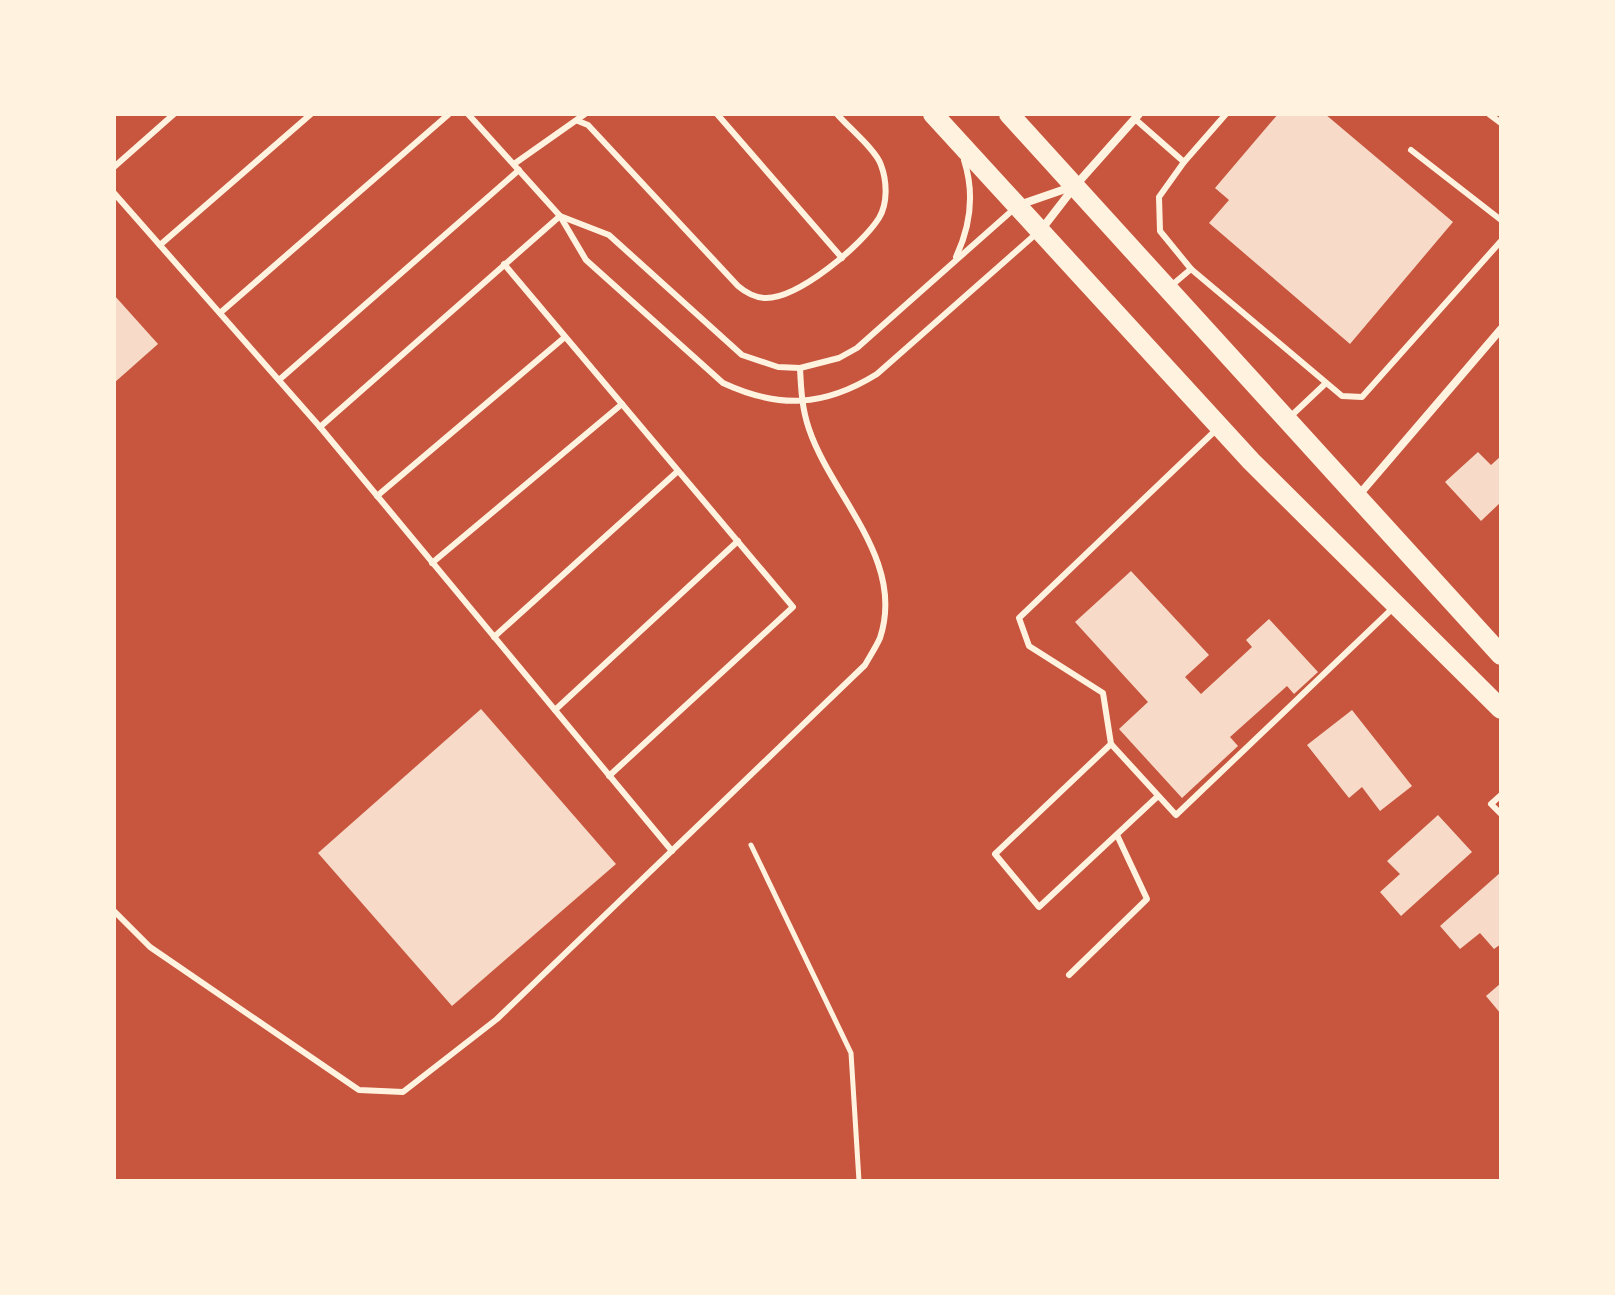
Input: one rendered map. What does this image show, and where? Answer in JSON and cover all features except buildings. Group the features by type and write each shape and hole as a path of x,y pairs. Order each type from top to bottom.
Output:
{"main road":[{"path":"933,114 1220,427 1501,709"},
{"path":"1010,115 1501,655"}],"street":[{"path":"1040,230 1137,116"},
{"path":"1017,205 1075,186"},
{"path":"1358,496 1501,329"}],"lane":[{"path":"114,167 174,114"},
{"path":"160,245 311,114"},
{"path":"220,313 449,114"},
{"path":"468,114 560,216 586,260 723,383 748,395 802,402 842,393 877,374 1040,230"},
{"path":"279,380 516,167 585,114"},
{"path":"717,114 842,258"},
{"path":"578,121 588,125 747,293 766,298 799,288 851,252 880,217 887,197 881,163 837,114"},
{"path":"1226,114 1184,162 1159,197 1160,231 1191,269 1342,396 1362,397 1501,241"},
{"path":"1489,114 1501,123"},
{"path":"1137,116 1184,162"},
{"path":"953,262 964,239 971,208 968,172 958,141"},
{"path":"1411,150 1501,220"},
{"path":"114,193 320,427 672,851"},
{"path":"560,216 609,235 742,355 778,367 800,368 830,362 857,348 1017,205"},
{"path":"320,427 560,216"},
{"path":"504,264 793,607 609,776"},
{"path":"1169,288 1191,269"},
{"path":"377,496 565,337"},
{"path":"114,911 150,947 359,1090 403,1092 497,1019 865,665 879,639 886,610 885,586 877,560 809,429 802,402 800,368"},
{"path":"1288,419 1326,383"},
{"path":"432,563 622,404"},
{"path":"1220,427 1019,618 1029,646 1103,693 1111,744 1176,815 1395,606"},
{"path":"494,637 678,471"},
{"path":"555,710 738,541"},
{"path":"1111,744 995,854 1039,907 1158,796"},
{"path":"1501,795 1491,804 1501,814"},
{"path":"1069,975 1147,899 1117,835"}],"path":[{"path":"751,845 851,1053 859,1181"}]}
